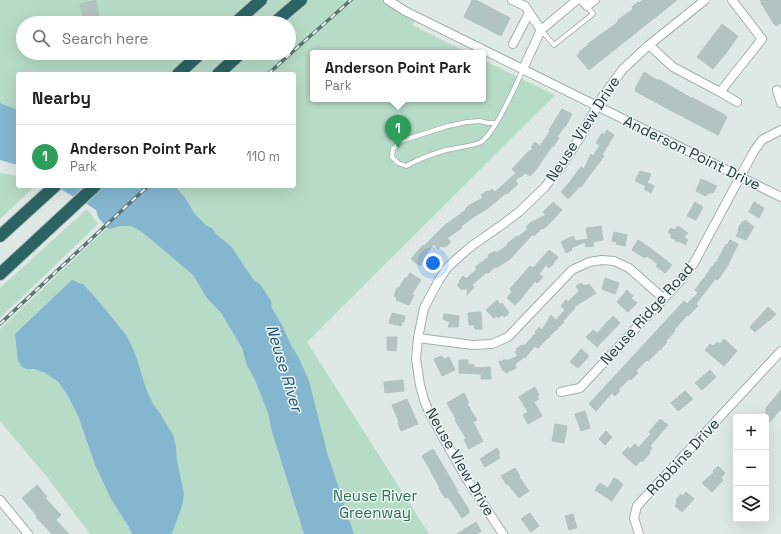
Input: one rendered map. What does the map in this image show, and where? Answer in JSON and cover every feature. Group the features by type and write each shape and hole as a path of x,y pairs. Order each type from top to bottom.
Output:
{"highway":[{"path":"243,16 261,0"},
{"path":"282,16 301,0"},
{"path":"180,72 194,60"},
{"path":"220,72 233,60"},
{"path":"0,236 53,188"},
{"path":"0,274 93,188"}],"street":[{"name":"Anderson Point Drive","path":"388,0 405,11 484,50"},
{"path":"512,0 525,6 540,30"},
{"path":"523,69 540,30 577,0"},
{"path":"584,3 595,0"},
{"name":"Neuse View Drive","path":"503,534 466,478 430,414 424,400 416,359 418,338 424,308 447,268 461,254 503,224 544,188 560,168 609,88 623,69 648,45 706,0"},
{"path":"720,92 762,39 732,0"},
{"path":"513,44 529,13"},
{"path":"648,45 673,67 738,102"},
{"name":"Anderson Point Drive","path":"486,51 781,197"},
{"path":"777,90 781,103"},
{"name":"Neuse Ridge Road","path":"561,392 580,388 664,299 694,263 754,151 762,140 781,130"},
{"path":"418,338 473,345 492,344 508,337 572,270 589,262 602,260 614,261 629,268 664,299"},
{"name":"Robbins Drive","path":"639,534 634,518 637,506 781,351"},
{"path":"0,500 11,511 28,534"}],"lane":[{"path":"540,30 554,45 593,14 584,3"},
{"path":"496,123 480,121 467,122 419,135 401,141 393,149 392,157 398,163 406,166 445,150 480,142 489,134 496,123 523,69"}],"green space":[{"name":"Neuse River Greenway","path":"0,0 395,0 419,16 412,25 463,50 310,50 310,102 486,102 486,61 555,95 307,342 429,534 354,534 298,356 272,308 271,301 261,285 253,279 231,246 195,214 186,199 177,188 296,188 296,72 16,72 16,109 0,103"},
{"path":"0,173 16,176 16,188 33,188 0,219"},
{"path":"87,209 98,224 0,318 0,288"},
{"path":"121,226 131,226 142,232 193,275 206,297 221,313 242,348 247,366 255,380 268,413 272,432 304,534 172,534 183,503 184,493 177,460 176,446 161,415 153,405 135,353 127,336 84,285 26,369 42,372 55,380 66,392 81,423 97,469 114,504 132,534 90,534 47,477 0,421 0,329 107,228 110,229"}],"water":[{"path":"0,103 16,109 16,164 0,160"},
{"name":"Neuse River","path":"58,188 177,188 186,199 195,214 231,246 253,279 261,285 271,301 272,308 298,356 309,381 327,452 354,534 304,534 272,432 268,413 255,380 247,366 242,348 221,313 206,297 193,275 142,232 131,226 121,226 110,229 107,228 98,217 96,210"},
{"path":"72,280 84,285 127,336 135,353 147,391 153,404 173,435 184,493 183,503 172,534 132,534 111,499 95,465 78,416 68,396 58,382 45,373 22,367 18,361 15,334"}],"building":[{"path":"96,0 99,16 83,16 80,4"},
{"path":"472,0 476,0 510,18 501,36 464,17"},
{"path":"642,0 677,0 589,70 578,57 577,55 580,53 579,52 617,23 619,21 618,20 633,9 632,7"},
{"path":"760,0 781,0 781,23 776,26 774,24"},
{"path":"722,24 738,36 713,69 697,57"},
{"path":"644,72 725,115 727,117 718,135 635,91"},
{"path":"562,109 572,114 565,127 557,137 559,138 553,147 552,146 530,176 526,173 515,180 518,184 507,194 506,193 447,238 451,242 445,247 440,246 438,249 434,244 420,266 411,259 423,245 424,246 444,226 466,210 465,209 468,206 483,198 481,195 492,189 495,192 516,173 512,169 528,152 533,149 531,147 535,142 540,146"},
{"path":"607,130 614,135 602,155 604,156 581,187 580,186 568,199 561,192 581,167 584,169 591,154 593,156 600,145 596,143 602,133 604,135"},
{"path":"640,171 651,174 647,183 654,186 651,193 644,189 646,186 635,181"},
{"path":"701,179 717,186 713,193 710,192 710,194 708,193 706,196 696,191"},
{"path":"553,202 562,210 543,229 542,228 534,236 533,234 510,259 496,268 495,267 488,273 487,272 472,285 474,287 467,295 467,289 461,289 457,285 463,276 466,279 477,269 475,267 489,257 488,255 495,251 496,253 508,245 507,244 528,229 526,227 530,223 546,215 543,212"},
{"path":"695,202 703,207 696,220 687,216"},
{"path":"754,202 764,208 759,218 749,212"},
{"path":"745,220 754,227 746,240 736,236 739,231 739,227"},
{"path":"601,226 603,240 593,242 594,246 586,247 585,242 571,248 572,250 566,253 561,242 573,236 576,241 588,239 586,228"},
{"path":"678,226 688,233 684,237 688,240 685,245 670,237 672,235 668,232 671,228 674,230"},
{"path":"614,232 627,235 625,246 616,244 617,242 612,241"},
{"path":"638,240 672,265 665,273 656,266 658,264 647,256 645,258 632,250"},
{"path":"730,240 738,244 728,265 718,280 715,279 696,304 698,306 688,316 687,315 674,330 675,331 660,350 636,371 638,373 631,380 629,379 618,390 620,391 615,396 612,393 596,411 589,404 684,301 687,304 698,293 695,290 712,266 713,267 715,262 716,263 726,244 727,245"},
{"path":"549,250 558,257 549,268 546,265 539,274 543,277 537,283 535,281 515,305 507,298 512,292 510,289 530,266 533,268"},
{"path":"410,273 421,280 412,294 414,295 409,305 396,300 397,298 394,296 397,288 399,288"},
{"path":"605,278 619,283 615,294 602,289"},
{"path":"581,283 584,286 589,284 596,293 574,307 575,308 563,321 564,322 538,348 535,346 525,358 524,357 515,364 516,368 506,373 504,370 503,371 499,362 518,356 515,352 517,351 516,349 522,345 524,346 536,333 535,332 539,327 542,330 551,315 556,320 565,310 561,306 566,300 568,302 579,291 576,286"},
{"path":"627,290 633,296 631,298 637,303 628,312 617,302"},
{"path":"497,300 501,305 502,303 509,313 505,317 502,315 498,318 497,316 494,318 486,310"},
{"path":"768,307 776,314 755,332 750,327"},
{"path":"481,312 482,329 475,329 474,325 469,325 468,313"},
{"path":"392,313 405,316 404,322 402,322 401,326 389,323"},
{"path":"444,314 459,316 458,327 448,327 450,322 443,319"},
{"path":"613,316 620,323 597,347 586,337 593,330 597,333"},
{"path":"387,337 397,337 396,351 387,350"},
{"path":"724,339 737,351 724,366 705,350 710,344 713,346 717,342 720,344"},
{"path":"581,349 589,356 578,368 570,362"},
{"path":"441,356 445,359 449,357 455,370 442,376 434,359"},
{"path":"459,360 468,360 468,364 474,365 474,368 490,367 491,379 481,379 481,374 459,373"},
{"path":"710,370 716,377 702,390 695,383"},
{"path":"403,380 404,391 385,393 384,382"},
{"path":"535,387 539,395 537,396 539,399 534,402 542,416 528,424 523,415 528,412 519,397"},
{"path":"781,390 781,409 769,423 769,414 766,414 766,408"},
{"path":"685,391 693,399 678,411 671,403"},
{"path":"464,393 469,403 467,404 477,420 473,422 483,441 469,449 464,440 466,438 447,403"},
{"path":"407,399 418,424 401,431 392,405"},
{"path":"585,411 590,428 581,431 575,414"},
{"path":"660,419 668,425 650,446 652,448 649,452 650,453 636,466 622,453 628,447 630,449 635,444 638,448 651,434 649,432"},
{"path":"555,424 567,426 564,443 552,441"},
{"path":"606,431 612,437 605,445 599,439"},
{"path":"497,448 500,453 498,455 500,458 485,467 480,459"},
{"path":"433,449 469,510 469,513 462,518 448,497 445,498 422,456"},
{"path":"718,466 725,473 721,478 723,480 712,492 702,483"},
{"path":"515,468 520,476 519,477 529,491 519,498 501,476"},
{"path":"614,478 623,484 612,501 595,490 600,483 608,488"},
{"path":"37,485 47,497 45,498 61,515 56,520 69,534 52,534 36,517 37,516 22,498"},
{"path":"686,492 694,499 682,512 675,506 677,503 676,500 681,494 683,496"},
{"path":"530,513 539,526 531,532 521,519"},
{"path":"573,514 577,528 569,530 565,516"},
{"path":"476,522 481,531 477,534 457,534"}],"railway":[{"path":"296,49 351,0"},
{"path":"270,72 284,60"},
{"path":"0,324 146,188"}],"place":[{"name":"Anderson Point Park","path":"398,148"}]}
